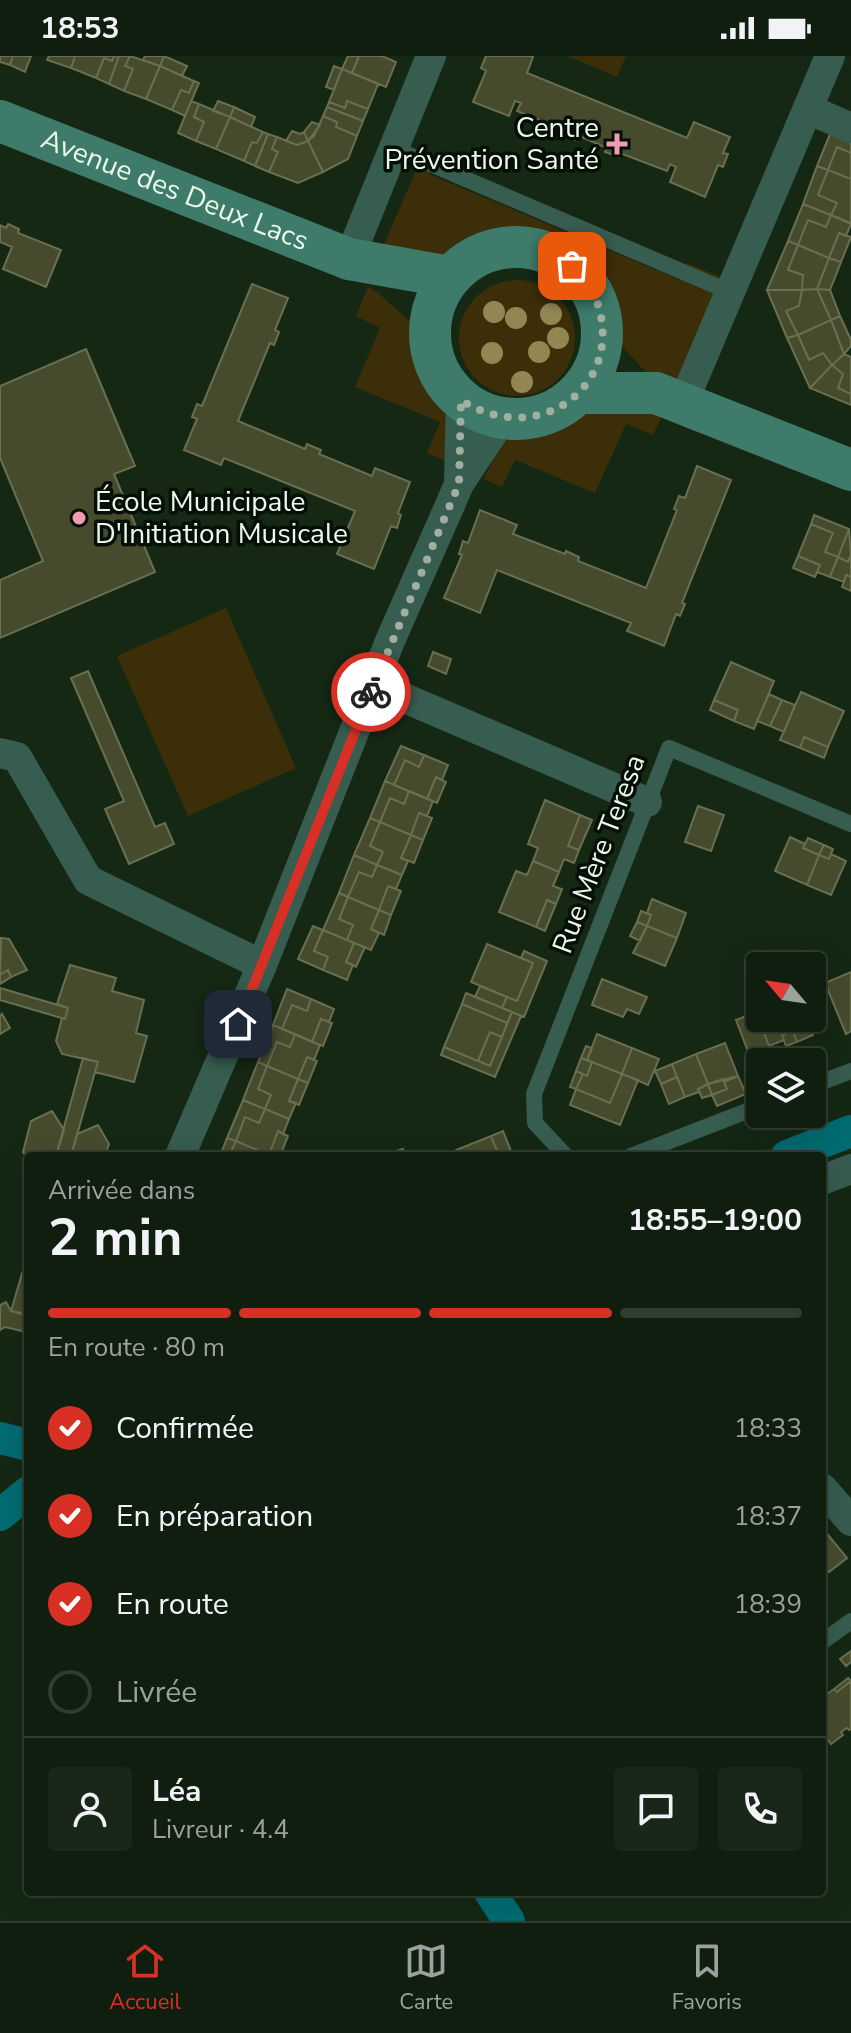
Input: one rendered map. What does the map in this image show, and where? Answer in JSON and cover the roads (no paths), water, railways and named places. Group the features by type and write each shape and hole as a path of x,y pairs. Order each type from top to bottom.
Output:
{"street":[{"path":"349,259 431,56"},
{"path":"670,398 730,292 830,56"},
{"path":"808,109 851,128"},
{"name":"Avenue des Deux Lacs","path":"0,121 349,259 450,277"},
{"path":"522,246 549,252 572,266 590,286 600,312 603,339 596,368 579,393 557,410 530,419 502,419 480,412 461,400 445,383 435,363 430,340 431,317 438,296 450,277 470,259 495,248 522,246"},
{"name":"Avenue des Deux Lacs","path":"349,259 431,317"},
{"path":"603,339 670,398"},
{"path":"579,393 670,398 851,470"},
{"path":"459,484 461,400"},
{"path":"182,1152 262,965 374,685 459,484 502,419"},
{"path":"374,685 647,802"},
{"path":"9,755 88,880 262,965"},
{"path":"826,1178 851,1169"},
{"path":"826,1493 851,1521"}],"lane":[{"path":"393,148 730,292"},
{"name":"Rue Mère Teresa","path":"562,1152 535,1123 534,1094 669,748 851,824"},
{"path":"826,1081 851,1071"},
{"path":"641,1152 746,1111"},
{"path":"826,1639 851,1621"}],"waterway":[{"path":"797,1152 851,1131"},
{"path":"0,1438 24,1444"},
{"path":"0,1515 24,1495"},
{"path":"493,1896 509,1921"}],"place":[{"name":"Centre Prévention Santé","path":"617,144"},
{"name":"École Municipale D'Initiation Musicale","path":"79,518"}]}
